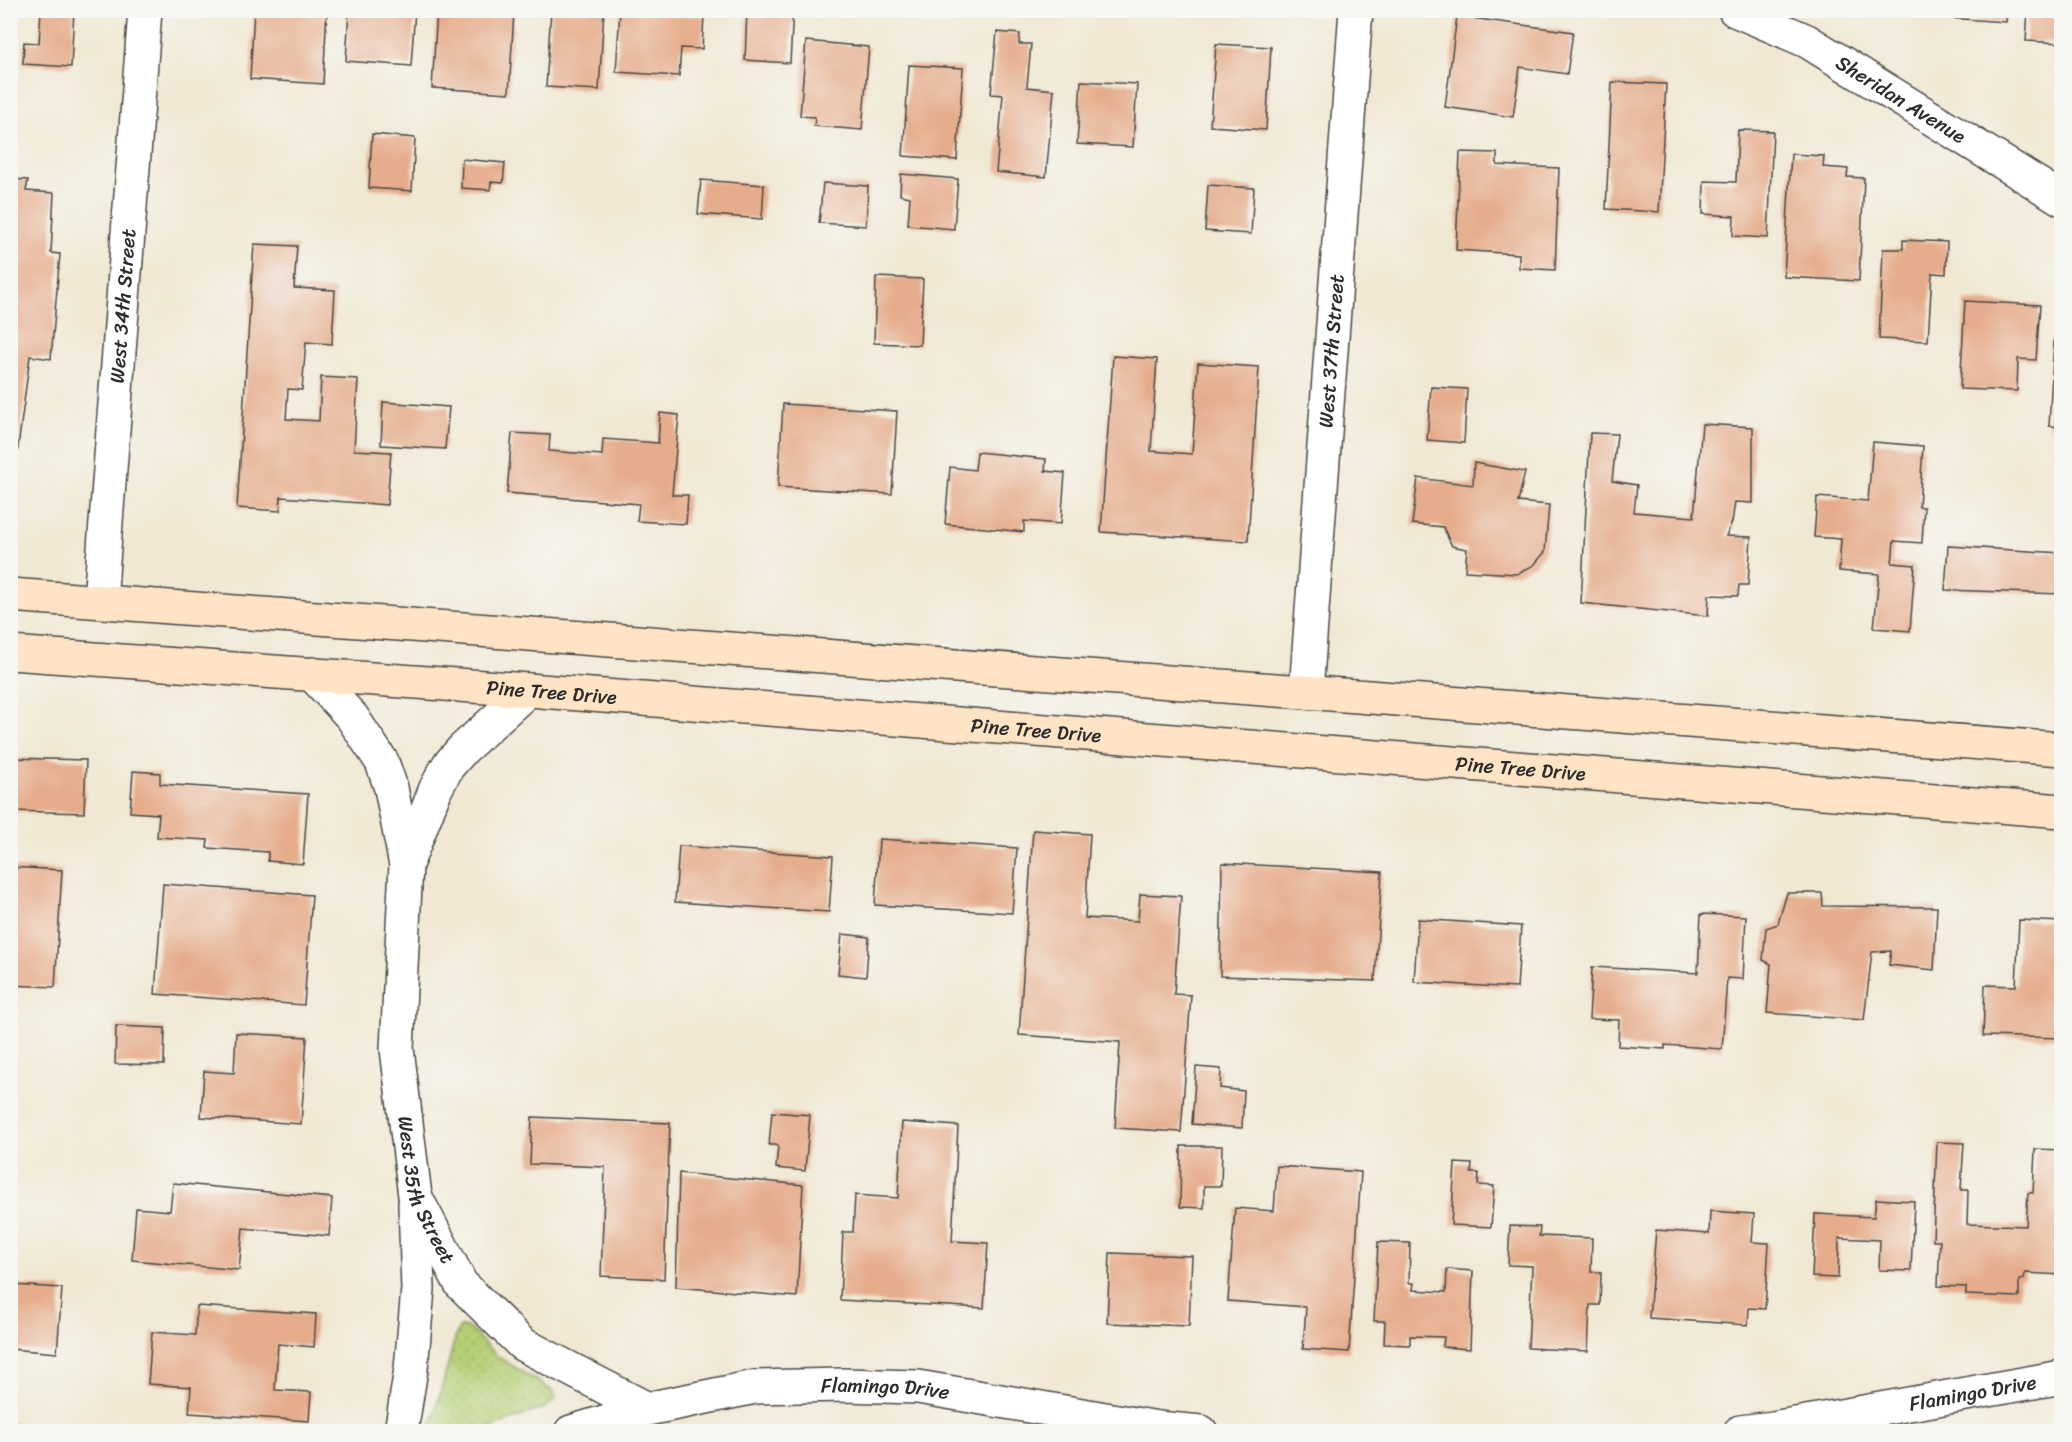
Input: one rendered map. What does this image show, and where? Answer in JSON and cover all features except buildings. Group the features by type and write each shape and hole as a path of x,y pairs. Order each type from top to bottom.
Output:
{"main road":[{"path":"10,595 2061,748"},
{"name":"Pine Tree Drive","path":"10,653 528,690 2061,811"}],"street":[{"name":"West 34th Street","path":"100,602 145,10"},
{"name":"West 37th Street","path":"1306,692 1356,10"},
{"name":"Sheridan Avenue","path":"1735,10 1807,41 2061,199"},
{"name":"West 35th Street","path":"312,674 352,717 382,762 391,788 406,866 397,1049 415,1196 461,1284 522,1344 647,1409"},
{"name":"West 35th Street","path":"406,866 436,788 448,766 463,749 528,690"},
{"path":"401,1431 411,1370 418,1289 415,1196"},
{"name":"Flamingo Drive","path":"1740,1431 1773,1428 2061,1377"},
{"name":"Flamingo Drive","path":"571,1431 647,1409 755,1387 843,1385 918,1387 1158,1428 1201,1431"}],"green space":[{"path":"460,1327 469,1328 498,1357 550,1389 556,1399 546,1407 482,1431 430,1431"}]}
